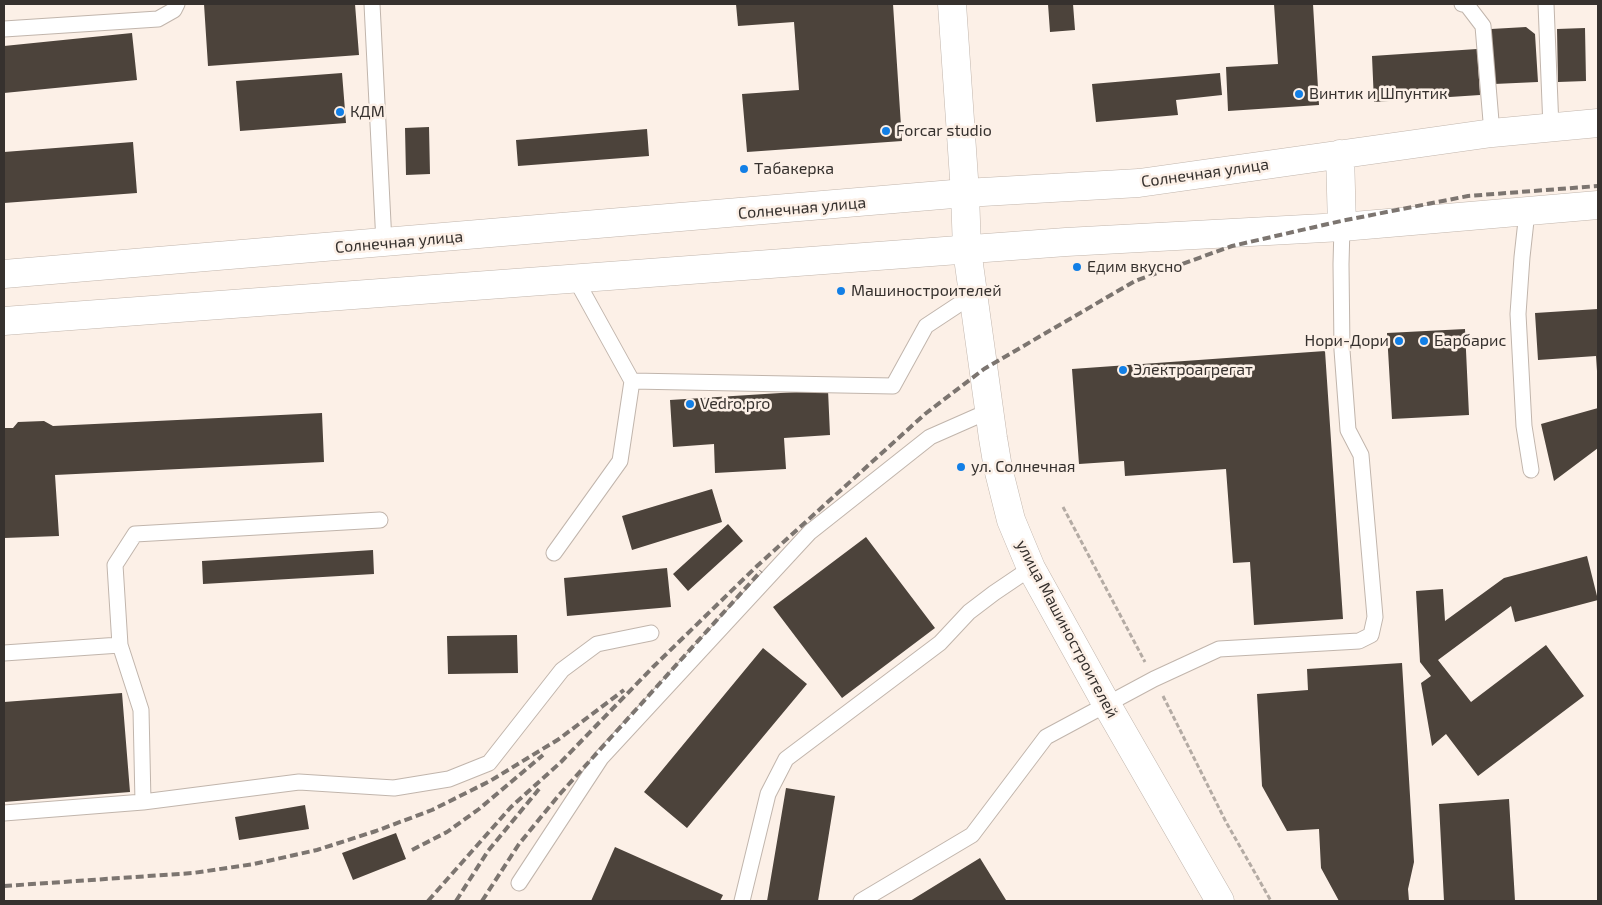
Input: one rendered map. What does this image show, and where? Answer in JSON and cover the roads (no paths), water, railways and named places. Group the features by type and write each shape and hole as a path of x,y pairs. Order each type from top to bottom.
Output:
{"main road":[{"name":"улица Машиностроителей","path":"952,4 966,193 967,250 998,468 1011,520 1032,568 1107,705 1220,901"},
{"name":"Солнечная улица","path":"4,274 966,193 1139,183 1492,133 1598,123"},
{"path":"1340,154 1342,227"},
{"path":"4,321 1066,242 1342,227 1598,205"}],"lane":[{"path":"4,29 158,18 174,10 177,4"},
{"path":"372,4 384,243"},
{"path":"1462,4 1467,4 1483,26 1492,133"},
{"path":"1546,4 1551,128"},
{"path":"1527,212 1518,314 1524,426 1531,470"},
{"path":"861,901 972,835 1046,737 1154,679 1219,649 1360,641 1371,635 1375,617 1361,455 1348,430 1342,350 1342,227"},
{"path":"554,553 620,461 632,381 575,278"},
{"path":"632,381 893,386 926,326 973,295"},
{"path":"519,883 601,758 810,532 930,437 989,411"},
{"path":"143,802 141,710 120,645 115,565 135,534 380,520"},
{"path":"742,901 768,794 786,759 940,643 969,612 1032,568"},
{"path":"4,813 143,802 299,782 394,788 449,779 489,763 562,670 597,644 651,632"},
{"path":"4,653 120,645"}],"railway":[{"path":"428,901 511,807 561,762 653,667 757,566 925,414 984,369 1135,281 1232,246 1341,221 1468,196 1598,186"},
{"path":"482,901 519,844 559,795 761,571"},
{"path":"4,886 193,873 254,864 317,850 432,810 490,781 559,739 624,690"},
{"path":"412,850 447,832 479,809 543,755"},
{"path":"456,901 488,851 539,789"}],"place":[{"name":"Винтик и Шпунтик","path":"1299,94"},
{"name":"КДМ","path":"340,112"},
{"name":"Forcar studio","path":"886,131"},
{"name":"Табакерка","path":"744,169"},
{"name":"Едим вкусно","path":"1077,267"},
{"name":"Машиностроителей","path":"841,291"},
{"name":"Нори-Дори","path":"1399,341"},
{"name":"Барбарис","path":"1424,341"},
{"name":"Электроагрегат","path":"1123,370"},
{"name":"Vedro.pro","path":"690,404"},
{"name":"ул. Солнечная","path":"961,467"}]}
